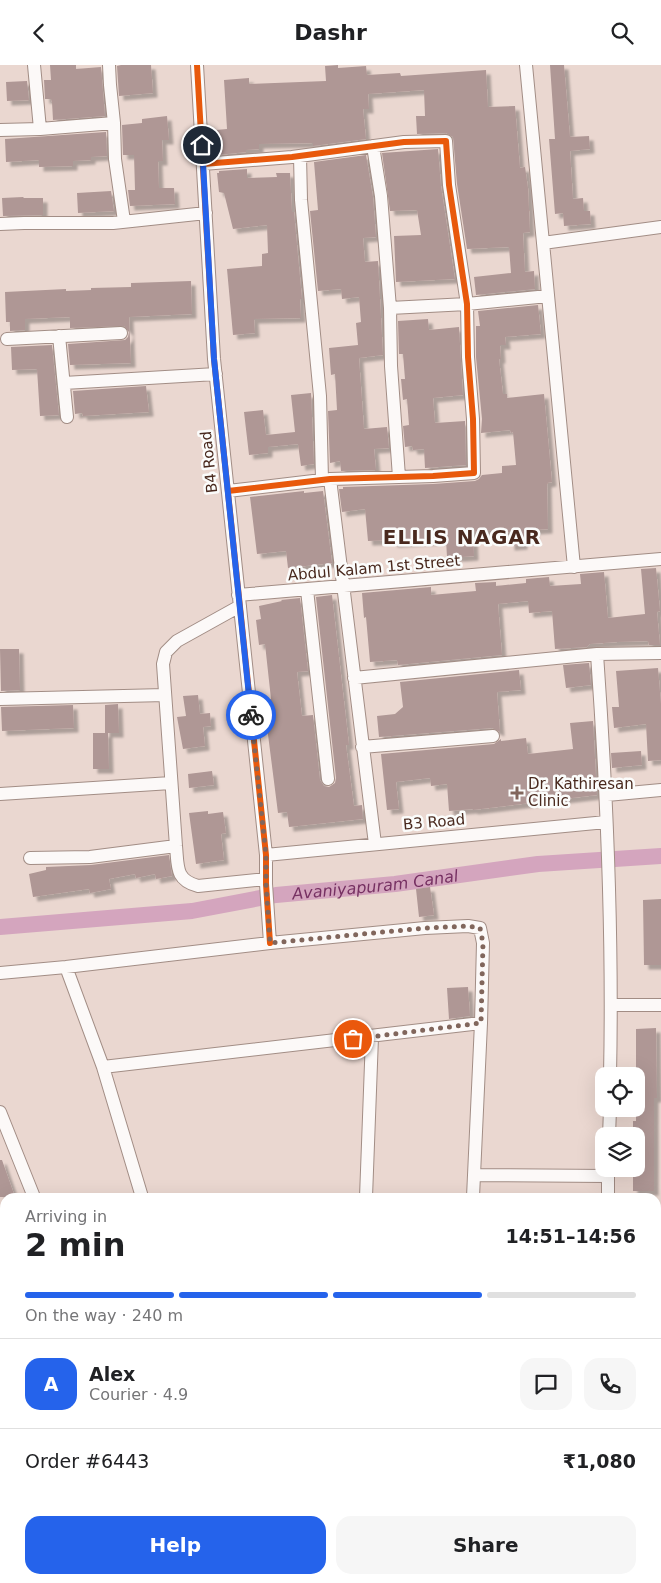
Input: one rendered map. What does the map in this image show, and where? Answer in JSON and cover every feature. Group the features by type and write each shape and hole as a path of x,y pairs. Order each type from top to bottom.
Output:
{"street":[{"path":"34,65 40,129"},
{"path":"110,65 115,159 124,221"},
{"name":"B4 Road","path":"197,65 216,374 266,855 270,943"},
{"path":"526,65 574,567"},
{"path":"0,130 114,123"},
{"path":"203,164 249,162 404,142 446,141 449,185 466,304 473,419 474,473 326,480 228,491"},
{"path":"373,146 381,196 390,308 391,366 399,456 399,477"},
{"path":"300,156 301,200 326,480 343,587 375,844"},
{"path":"0,225 24,223 113,223 206,213"},
{"path":"543,243 661,227"},
{"path":"390,308 466,304 548,296"},
{"path":"7,339 121,333"},
{"path":"59,336 67,417"},
{"path":"64,383 216,374"},
{"path":"381,477 399,456"},
{"name":"Abdul Kalam 1st Street","path":"239,601 307,589 661,559"},
{"path":"307,589 328,779"},
{"path":"239,601 177,641 166,652 163,664 178,867 181,877 187,883 198,887 266,881"},
{"path":"354,678 597,654 661,653"},
{"path":"597,654 610,889 612,1005 610,1067"},
{"path":"0,699 165,695"},
{"path":"362,747 493,736"},
{"path":"0,794 171,783"},
{"path":"606,795 661,790"},
{"name":"B3 Road","path":"266,855 606,822"},
{"path":"30,858 90,857 176,846"},
{"path":"0,973 425,928 468,926 480,928 483,943 481,1023 473,1193"},
{"path":"66,967 103,1067 141,1193"},
{"path":"612,1005 661,1005"},
{"path":"103,1067 481,1023"},
{"path":"366,1193 372,1037"},
{"path":"0,1112 32,1193"},
{"path":"474,1175 595,1173"},
{"path":"608,1177 608,1193"}],"building":[{"path":"50,65 76,65 76,69 101,67 105,116 53,120 51,99 45,99 44,80 51,80"},
{"path":"151,65 153,93 119,96 117,66"},
{"path":"338,65 338,68 366,66 367,75 400,73 401,76 486,70 488,107 515,106 520,168 525,167 528,188 530,232 523,233 525,272 534,271 535,289 476,295 474,277 511,273 509,247 467,249 457,184 453,137 446,133 417,134 416,116 425,116 424,90 368,94 369,109 363,109 366,139 313,146 313,143 259,144 259,149 218,155 216,130 227,129 224,80 249,78 249,84 326,81 325,66"},
{"path":"550,65 564,65 570,137 589,136 590,149 570,151 573,199 583,198 584,211 590,211 591,224 564,226 563,213 555,214 549,139 555,139"},
{"path":"27,81 29,100 7,101 6,82"},
{"path":"167,116 169,140 162,140 163,161 158,161 159,188 174,188 175,204 130,206 128,190 135,190 134,155 123,155 122,125 142,123 142,119"},
{"path":"106,132 107,156 91,157 91,160 73,161 73,166 39,167 39,160 6,162 5,139"},
{"path":"438,149 441,186 455,279 396,282 394,236 421,235 417,210 390,211 382,153"},
{"path":"366,155 373,197 376,237 363,238 365,262 378,261 383,355 359,358 364,429 387,427 389,448 374,449 376,470 341,471 340,461 330,463 328,411 337,410 335,374 331,375 329,348 358,345 356,323 361,322 359,297 342,299 341,289 318,291 310,211 318,210 314,162"},
{"path":"247,169 247,178 277,177 276,173 290,173 292,212 294,212 302,299 300,299 301,318 254,319 255,333 233,335 227,269 262,266 262,254 268,253 267,225 233,229 224,193 219,192 217,173 219,171"},
{"path":"111,191 114,211 78,213 77,193"},
{"path":"2,198 43,198 43,215 3,216"},
{"path":"191,281 192,314 129,317 131,363 70,365 68,344 125,340 129,332 124,326 70,328 70,317 25,319 25,330 10,331 10,322 6,322 5,292 66,289 66,291 91,290 91,288 131,287 131,283"},
{"path":"538,305 541,334 505,337 506,345 500,345 501,359 499,359 503,394 507,394 507,398 544,394 552,482 547,483 548,529 534,530 535,540 523,540 523,545 510,546 510,532 498,533 498,530 473,532 474,556 462,557 447,557 446,540 393,543 393,540 368,541 365,509 342,512 339,489 343,489 343,487 475,481 482,475 502,473 502,466 516,465 513,432 511,433 510,430 481,433 482,419 476,357 476,326 480,326 478,311"},
{"path":"428,319 429,330 459,327 463,395 433,398 435,423 465,421 466,465 425,468 424,449 413,450 412,446 405,447 403,426 409,425 407,399 403,400 401,379 405,379 403,354 399,354 398,321"},
{"path":"52,345 59,415 40,416 37,369 12,370 11,347"},
{"path":"146,386 149,412 83,416 82,413 75,414 73,391"},
{"path":"311,393 314,464 301,466 298,444 268,447 268,453 249,455 244,412 263,410 266,435 295,432 291,395"},
{"path":"304,491 304,493 323,491 332,563 288,568 286,551 257,554 250,497"},
{"path":"656,568 660,611 657,612 660,645 649,645 648,641 617,642 590,644 587,647 555,649 552,611 529,613 528,601 498,604 502,655 398,665 397,660 370,662 362,593 431,587 431,595 476,591 475,583 496,582 496,586 526,583 526,579 549,577 550,586 581,584 580,574 604,572 608,618 645,614 641,569"},
{"path":"332,595 349,745 346,745 354,806 362,805 363,819 289,827 287,812 278,813 266,719 265,700 271,699 265,644 259,645 256,620 261,619 259,606 281,600 300,598 308,671 297,672 302,716 313,715 320,780 324,786 329,787 335,783 336,778 316,597"},
{"path":"0,649 19,649 20,690 1,691"},
{"path":"589,663 591,685 566,688 563,665"},
{"path":"658,668 661,704 661,760 648,761 646,724 614,728 612,707 619,707 616,671"},
{"path":"519,670 521,690 497,692 500,732 492,728 379,737 377,716 395,714 403,707 400,682"},
{"path":"198,695 200,714 210,713 211,726 203,727 205,746 183,749 177,717 186,716 183,696"},
{"path":"118,704 119,733 108,733 109,769 93,769 93,733 105,733 105,705"},
{"path":"73,705 74,728 2,731 1,707"},
{"path":"593,721 597,795 473,810 449,811 447,784 431,786 430,778 396,782 399,809 387,810 381,754 494,744 501,739 501,741 526,738 528,754 573,749 570,723"},
{"path":"641,751 642,765 612,768 611,753"},
{"path":"212,771 214,785 189,788 188,774"},
{"path":"208,811 208,814 223,812 226,833 221,834 224,860 196,864 189,813"},
{"path":"169,855 172,876 156,879 155,874 136,878 135,874 109,879 111,889 90,893 89,889 33,897 29,874 46,870 46,867 91,865"},
{"path":"430,887 434,915 419,917 416,889"},
{"path":"661,899 661,965 644,965 643,900"},
{"path":"468,987 470,1016 449,1019 447,988"},
{"path":"656,1028 657,1098 654,1098 654,1191 633,1191 633,1177 645,1177 645,1127 633,1127 633,1121 636,1121 636,1117 645,1117 645,1067 636,1067 636,1029"},
{"path":"0,1160 2,1160 14,1193 0,1193"}],"waterway":[{"name":"Avaniyapuram Canal","path":"0,927 192,911 276,895 395,884 538,864 661,856"}],"cycle path":[{"path":"197,65 214,359 266,855 270,943"},
{"path":"203,164 292,157 404,142 446,141 449,185 467,304 474,473 330,479 228,491"}],"way so far":[{"path":"251,715 266,855 270,943 425,928 468,926 480,928 482,931 481,1023 353,1039"}],"place":[{"name":"Dr. Kathiresan Clinic","path":"517,793"}],"district":[{"name":"ELLIS NAGAR","path":"462,537"}],"route":[{"path":"202,145 214,359 251,715"}]}
